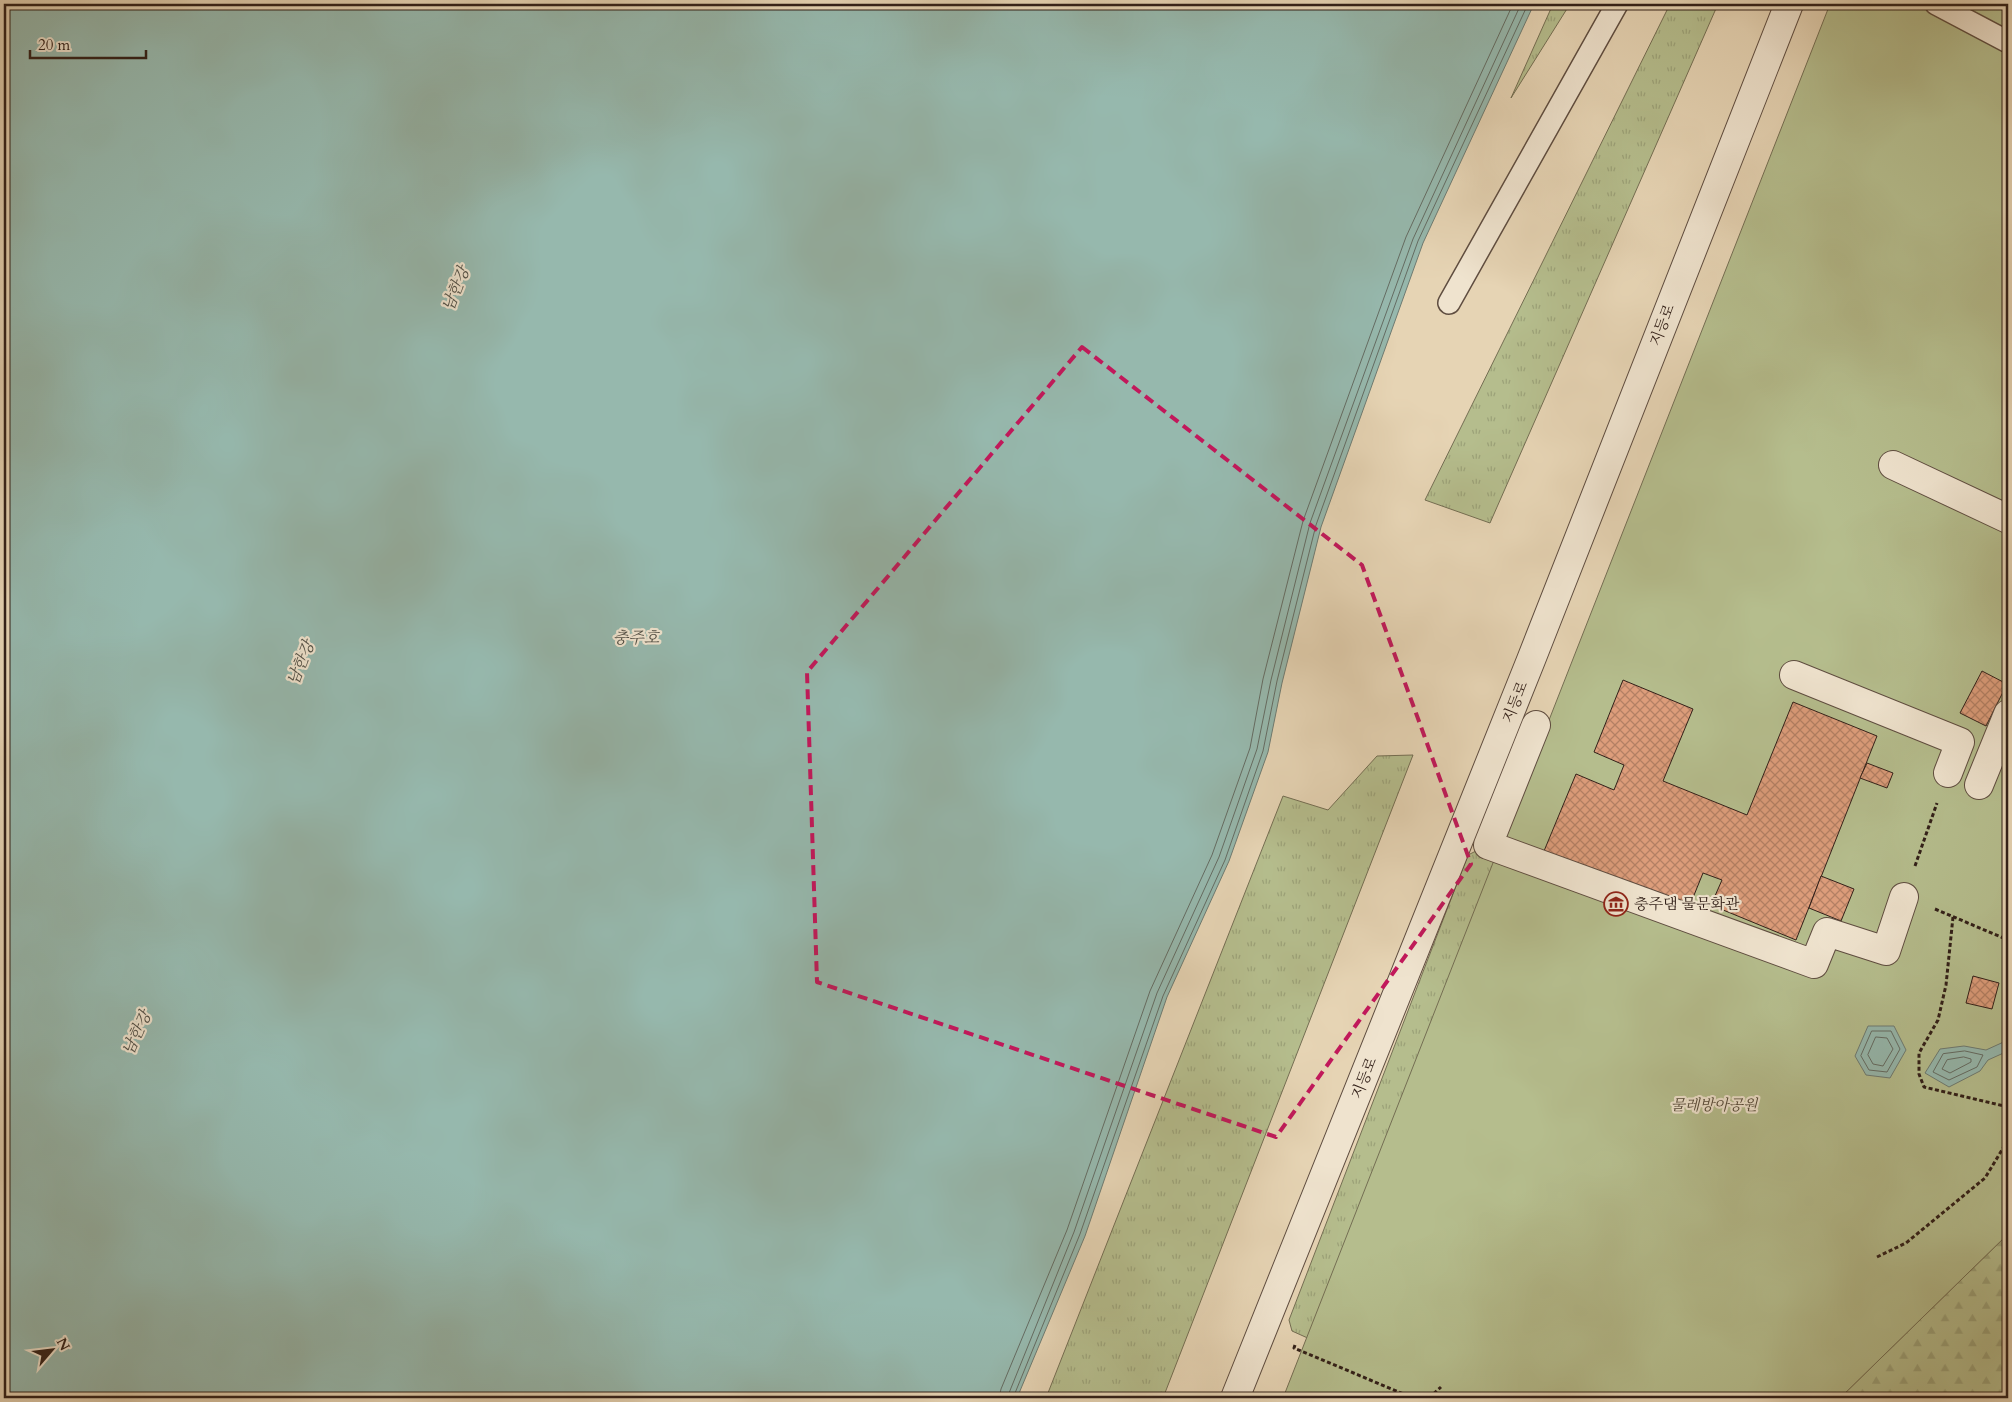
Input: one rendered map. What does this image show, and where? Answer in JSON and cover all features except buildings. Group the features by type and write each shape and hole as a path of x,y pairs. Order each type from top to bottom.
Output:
{"street":[{"name":"지등로","path":"1235,1398 1531,660 1788,4"},
{"path":"1893,465 2008,519"},
{"path":"1794,675 1960,742 1948,774"},
{"path":"1979,785 2008,714"},
{"path":"1536,725 1488,845 1814,964 1827,932 1886,951 1904,897"}],"lane":[{"path":"1449,303 1617,4"},
{"path":"1936,4 2008,42"}],"path":[{"path":"1948,774 1904,897 2008,940"},
{"path":"1953,917 1946,984 1938,1020 1919,1053 1919,1074 1924,1087 2008,1107"},
{"path":"1877,1257 1906,1243 1985,1178 2008,1140"},
{"path":"1298,1339 1294,1348 1414,1398"},
{"path":"1430,1397 1441,1387"},
{"path":"1430,1397 1438,1398"}],"highlighted area":[{"path":"1082,347 1362,565 1471,864 1276,1137 817,982 807,672"}],"green space":[{"path":"1553,4 1570,4 1511,98"},
{"path":"1670,4 1718,4 1490,523 1425,500"},
{"name":"물레방아공원","path":"1830,4 2008,4 2008,1234 1840,1398 1283,1398"},
{"path":"1413,755 1163,1398 1046,1398 1283,796 1328,810 1377,756"},
{"path":"1478,850 1589,893 1406,1382 1292,1331 1289,1320 1468,855"},
{"path":"2008,1234 2008,1398 1840,1398"}],"water":[{"name":"충주호","path":"4,4 1534,4 1423,243 1321,527 1282,683 1268,752 1229,861 1167,997 1085,1236 1017,1398 4,1398"},
{"path":"1868,1026 1894,1026 1906,1050 1890,1078 1866,1075 1855,1056"},
{"path":"2008,1040 2008,1051 1988,1060 1980,1071 1949,1087 1925,1073 1940,1049 1964,1046 1986,1050"}],"place":[{"name":"충주댐 물문화관","path":"1616,904"}],"water label":[{"name":"남한강","path":"456,289"},
{"name":"남한강","path":"301,663"},
{"name":"남한강","path":"137,1033"}]}
